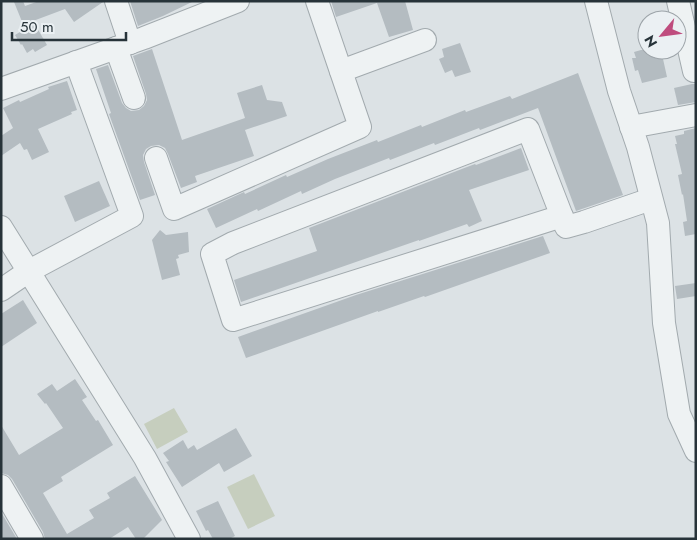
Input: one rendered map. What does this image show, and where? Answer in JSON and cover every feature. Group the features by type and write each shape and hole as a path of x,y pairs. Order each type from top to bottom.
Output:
{"street":[{"path":"116,1 134,98"},
{"path":"1,89 123,46 238,1"},
{"path":"156,158 174,209 360,127 317,1"},
{"path":"596,1 618,91 638,147 658,223 664,323 679,414 696,451"},
{"path":"678,1 694,72"},
{"path":"341,71 425,40"},
{"path":"1,290 29,271 132,216 76,62"},
{"path":"631,128 696,114"},
{"path":"562,216 233,320 212,254 233,243 528,129 562,216 566,227 651,199"},
{"path":"1,227 145,458 189,539"},
{"path":"1,486 32,539"}],"green space":[{"path":"174,408 188,432 157,449 144,424"},
{"path":"254,474 275,516 248,529 227,487"}],"building":[{"path":"23,1 25,6 39,1 103,2 74,22 65,9 33,21 47,45 35,52 33,49 27,53 15,35 25,29 14,2"},
{"path":"130,1 194,1 138,26"},
{"path":"331,1 405,1 413,30 389,37 377,3 336,17"},
{"path":"460,43 471,72 455,77 452,70 445,73 439,59 444,57 442,49"},
{"path":"152,49 182,140 245,118 237,93 262,85 267,100 282,102 287,116 245,130 254,156 195,176 197,182 181,188 165,148 159,145 151,146 146,149 143,155 155,195 140,200 109,114 111,113 96,69 108,65 122,103 131,111 139,110 147,100 133,56"},
{"path":"637,51 637,60 663,60 667,77 642,83 638,70 635,71 632,58 636,58 634,52"},
{"path":"578,73 623,195 576,211 538,108 480,130 479,128 435,145 434,143 390,160 389,158 302,194 301,191 216,228 207,209 244,192 245,194 286,175 287,177 377,140 378,142 421,125 422,127 465,110 466,112 510,96 512,99"},
{"path":"67,81 77,110 38,129 49,152 32,160 27,149 24,150 20,143 1,156 1,136 13,128 3,108 49,89 48,87"},
{"path":"696,84 696,102 678,105 674,88"},
{"path":"696,128 696,234 685,236 683,222 687,221 678,175 682,174 675,136"},
{"path":"521,148 529,170 469,190 482,221 469,227 467,224 419,240 241,302 234,280 317,251 309,228"},
{"path":"99,181 110,206 75,222 64,196"},
{"path":"160,230 166,235 188,232 189,252 178,255 179,258 176,259 180,275 162,280 152,240"},
{"path":"543,236 550,253 246,358 238,337 356,295"},
{"path":"696,283 696,296 677,299 675,286"},
{"path":"23,300 37,323 1,347 1,314"},
{"path":"75,379 87,397 82,400 96,421 98,420 113,445 61,477 63,481 43,493 67,534 94,518 89,510 110,498 107,493 135,476 162,520 143,539 136,539 128,527 109,539 45,539 43,532 12,479 8,475 1,473 1,425 19,455 63,428 46,403 37,394 52,384 57,391"},
{"path":"236,428 252,456 224,472 219,463 182,487 166,462 169,461 163,453 183,440 188,449 194,445 197,450"},
{"path":"218,501 235,536 229,539 213,539 208,530 206,531 196,511"},
{"path":"1,512 17,539 1,539"}]}
